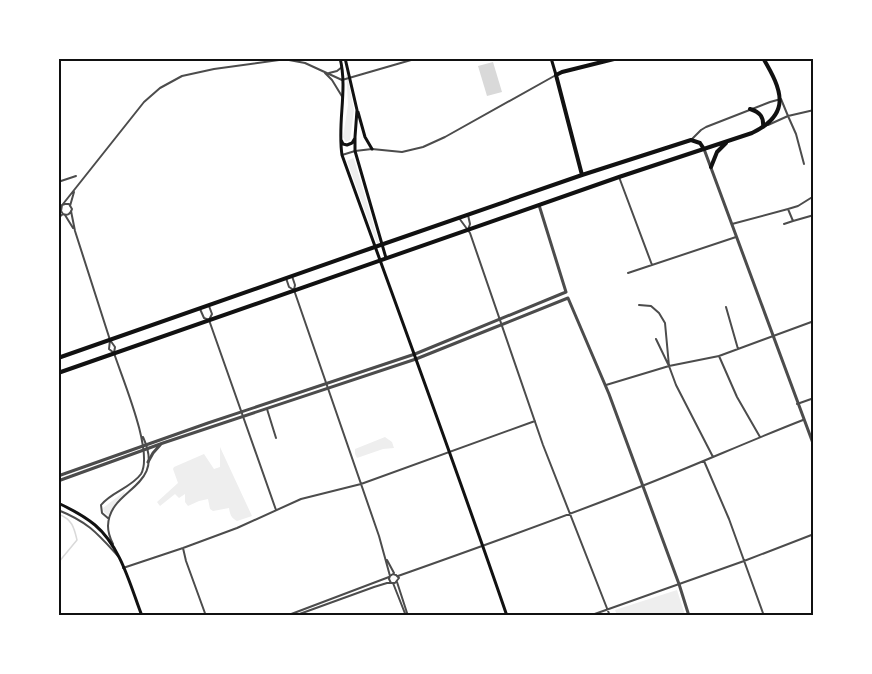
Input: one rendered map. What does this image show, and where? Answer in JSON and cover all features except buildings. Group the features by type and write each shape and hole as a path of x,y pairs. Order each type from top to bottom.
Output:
{"main road":[{"path":"340,58 343,98 340,138 342,155 507,615"},
{"path":"345,58 365,137 372,149"},
{"path":"551,58 582,175"},
{"path":"556,75 618,58"},
{"path":"58,373 619,177 752,134 768,124 778,108 778,85 763,58"},
{"path":"750,109 760,113 763,128"},
{"path":"357,110 356,151 386,258"},
{"path":"340,138 343,144 347,145 352,143 355,137"},
{"path":"58,358 582,175 691,140 700,142 704,149"},
{"path":"711,167 717,152 729,141"},
{"path":"58,503 96,526 114,547 142,615"}],"street":[{"path":"61,207 144,102 160,88 176,79 194,73 279,60 297,61 313,66 342,80 418,58"},
{"path":"323,72 333,72 342,67"},
{"path":"323,72 332,80 343,98"},
{"path":"342,155 372,149 402,152 423,147 556,75"},
{"path":"691,140 706,127 781,99 796,134 804,164"},
{"path":"768,124 813,110"},
{"path":"704,149 813,446"},
{"path":"58,182 76,177"},
{"path":"619,177 652,265"},
{"path":"75,189 70,206 75,231 110,340 115,347 114,353 146,449 148,462 144,477 112,511 108,532 114,547"},
{"path":"732,224 798,206 813,196"},
{"path":"61,207 67,204 70,206"},
{"path":"539,205 568,298 606,385 689,615"},
{"path":"61,207 61,211 75,231"},
{"path":"788,209 793,221"},
{"path":"58,218 71,211"},
{"path":"468,215 470,224 468,230"},
{"path":"784,224 813,215"},
{"path":"459,218 468,230 535,421 610,615"},
{"path":"628,273 736,237"},
{"path":"292,276 294,290 385,554 390,577 407,615"},
{"path":"286,278 289,287 294,290"},
{"path":"58,476 65,476 267,409 449,341 566,292"},
{"path":"58,481 65,476 144,444 241,411 416,359 568,298"},
{"path":"639,305 651,306 663,318 669,366"},
{"path":"209,306 212,314 209,320"},
{"path":"726,307 738,349"},
{"path":"200,309 204,318 209,320 276,510"},
{"path":"606,385 669,366 719,356 813,321"},
{"path":"656,339 684,403 713,457"},
{"path":"449,341 451,346"},
{"path":"719,356 737,397 760,437"},
{"path":"797,404 813,398"},
{"path":"267,409 276,438"},
{"path":"294,615 390,577 571,514 803,420"},
{"path":"123,568 237,528 310,495 361,484 535,421"},
{"path":"148,462 163,443"},
{"path":"109,519 102,513 101,505 140,475 146,449"},
{"path":"704,461 729,519 764,615"},
{"path":"58,510 91,527 119,558"},
{"path":"589,615 744,561 813,534"},
{"path":"183,548 206,615"},
{"path":"385,554 396,575 394,583"},
{"path":"286,615 374,587 394,583"},
{"path":"312,608 315,615"}],"shaded area":[{"path":"493,62 502,92 487,96 478,66"},
{"path":"346,69 354,110 350,140 346,142 343,137 348,105"},
{"path":"353,158 379,243 377,244 347,161"},
{"path":"385,437 392,442 394,448 383,449 357,458 355,449"},
{"path":"220,447 252,516 237,521 231,516 229,508 213,511 210,509 208,499 188,506 185,502 185,494 179,498 175,494 160,506 157,502 178,483 174,467 204,454 214,469 220,467"},
{"path":"125,491 109,516 104,512 103,508"},
{"path":"677,590 685,615 617,615 615,610"}],"waterway":[{"path":"58,514 72,524 77,540 58,563"}]}
